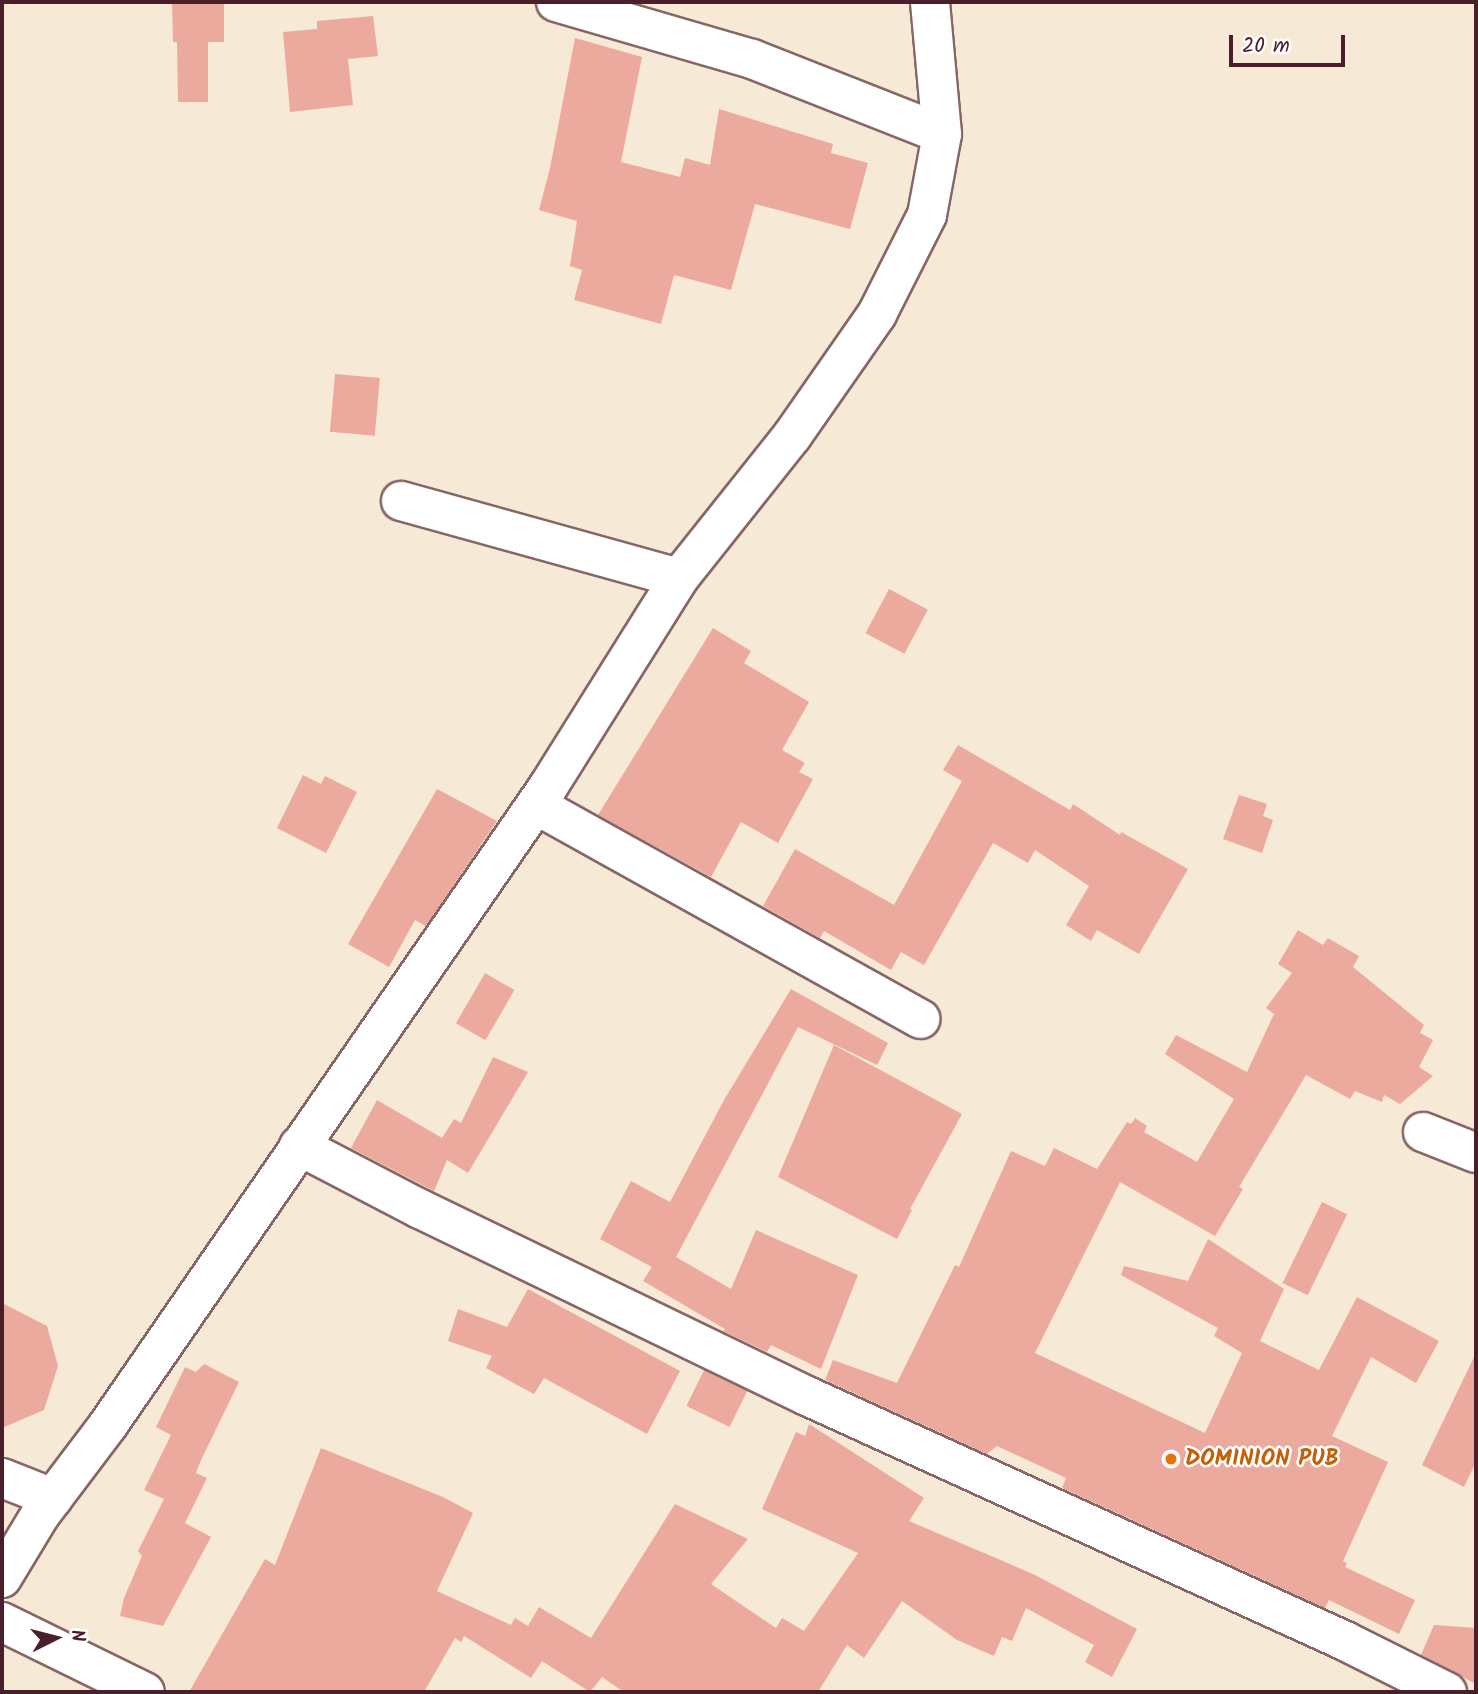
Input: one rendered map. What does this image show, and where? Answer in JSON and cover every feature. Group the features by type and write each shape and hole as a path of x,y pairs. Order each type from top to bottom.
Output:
{"street":[{"path":"556,2 752,59 942,134"},
{"path":"2,1578 53,1498 108,1425 536,804 679,578 792,436 877,314 927,215 942,134 930,2"},
{"path":"401,501 679,578"},
{"path":"536,804 920,1019"},
{"path":"1423,1132 1476,1153"},
{"path":"299,1146 420,1209 807,1396 1345,1641 1447,1692"},
{"path":"2,1478 53,1498"},
{"path":"2,1622 145,1692"}],"building":[{"path":"172,2 224,2 224,42 208,42 208,102 178,102 177,42 173,42"},
{"path":"373,16 378,56 348,59 353,105 290,112 283,32 317,29 317,21"},
{"path":"575,38 642,57 621,162 680,177 685,158 710,165 719,109 833,144 831,153 868,163 850,229 755,204 731,290 674,275 661,324 574,300 582,270 570,266 577,221 539,210 550,168"},
{"path":"335,374 380,378 375,436 330,432"},
{"path":"889,589 928,610 904,654 866,633"},
{"path":"713,628 751,651 744,663 809,702 782,750 805,763 799,772 813,779 778,843 741,822 711,877 598,815"},
{"path":"958,745 1070,810 1073,804 1120,835 1121,832 1188,869 1139,954 1097,930 1091,941 1066,925 1089,886 1035,850 1028,863 993,843 924,965 901,952 891,970 824,931 820,938 763,906 795,849 894,905 962,781 943,770"},
{"path":"303,775 321,784 325,776 357,792 326,853 277,828"},
{"path":"437,789 497,821 426,926 415,920 389,967 348,944"},
{"path":"1239,795 1267,804 1263,816 1273,820 1262,853 1223,839"},
{"path":"1298,930 1323,945 1328,938 1359,956 1353,967 1424,1025 1420,1033 1433,1040 1419,1067 1433,1076 1400,1104 1384,1095 1382,1102 1355,1091 1350,1099 1306,1075 1239,1187 1243,1189 1215,1236 1120,1182 1035,1353 1205,1433 1242,1353 1214,1336 1218,1328 1121,1275 1124,1266 1188,1281 1208,1239 1284,1289 1260,1341 1319,1370 1357,1297 1439,1341 1416,1383 1371,1357 1332,1436 1388,1462 1343,1561 1347,1563 1345,1567 1415,1600 1399,1634 1329,1600 1325,1608 1062,1488 1066,1478 997,1446 987,1454 825,1380 833,1360 897,1383 955,1265 959,1267 1011,1151 1045,1166 1054,1148 1097,1169 1127,1122 1131,1124 1135,1118 1147,1126 1144,1132 1197,1162 1234,1099 1165,1054 1176,1035 1247,1072 1274,1014 1266,1008 1292,973 1278,964"},
{"path":"485,973 514,990 485,1040 456,1023"},
{"path":"791,989 888,1043 877,1065 798,1027 676,1257 731,1289 756,1230 858,1275 821,1369 771,1345 767,1352 723,1331 725,1329 643,1281 652,1267 600,1239 631,1181 670,1202 724,1100"},
{"path":"834,1045 962,1114 910,1209 912,1210 897,1239 778,1177"},
{"path":"493,1057 528,1072 468,1173 447,1160 434,1191 351,1148 377,1100 442,1138 454,1119 461,1123"},
{"path":"1322,1202 1347,1214 1308,1295 1283,1283"},
{"path":"528,1289 680,1371 647,1434 544,1378 534,1394 486,1368 492,1356 448,1341 458,1309 507,1327"},
{"path":"2,1303 47,1326 58,1366 44,1410 2,1428"},
{"path":"1476,1353 1476,1462 1464,1487 1422,1465"},
{"path":"204,1364 239,1382 196,1473 207,1478 185,1523 211,1537 163,1626 120,1616 124,1598 142,1556 138,1551 164,1499 144,1490 171,1435 156,1427 185,1367 196,1372"},
{"path":"704,1370 747,1391 730,1427 686,1406"},
{"path":"809,1424 924,1498 909,1521 1033,1574 1137,1629 1112,1677 1085,1662 1094,1645 1026,1608 1012,1641 1002,1637 994,1656 957,1640 902,1601 864,1658 847,1645 818,1692 624,1692 602,1677 590,1692 542,1661 531,1678 464,1636 461,1642 455,1638 424,1692 189,1692 265,1559 275,1565 321,1448 443,1497 473,1513 437,1591 511,1625 515,1618 528,1626 539,1607 591,1638 675,1504 748,1539 711,1584 776,1628 782,1618 804,1631 858,1553 762,1509 796,1432 805,1436"},
{"path":"1434,1625 1476,1628 1476,1684 1421,1655"}],"place":[{"name":"DOMINION PUB","path":"1171,1459"}]}
